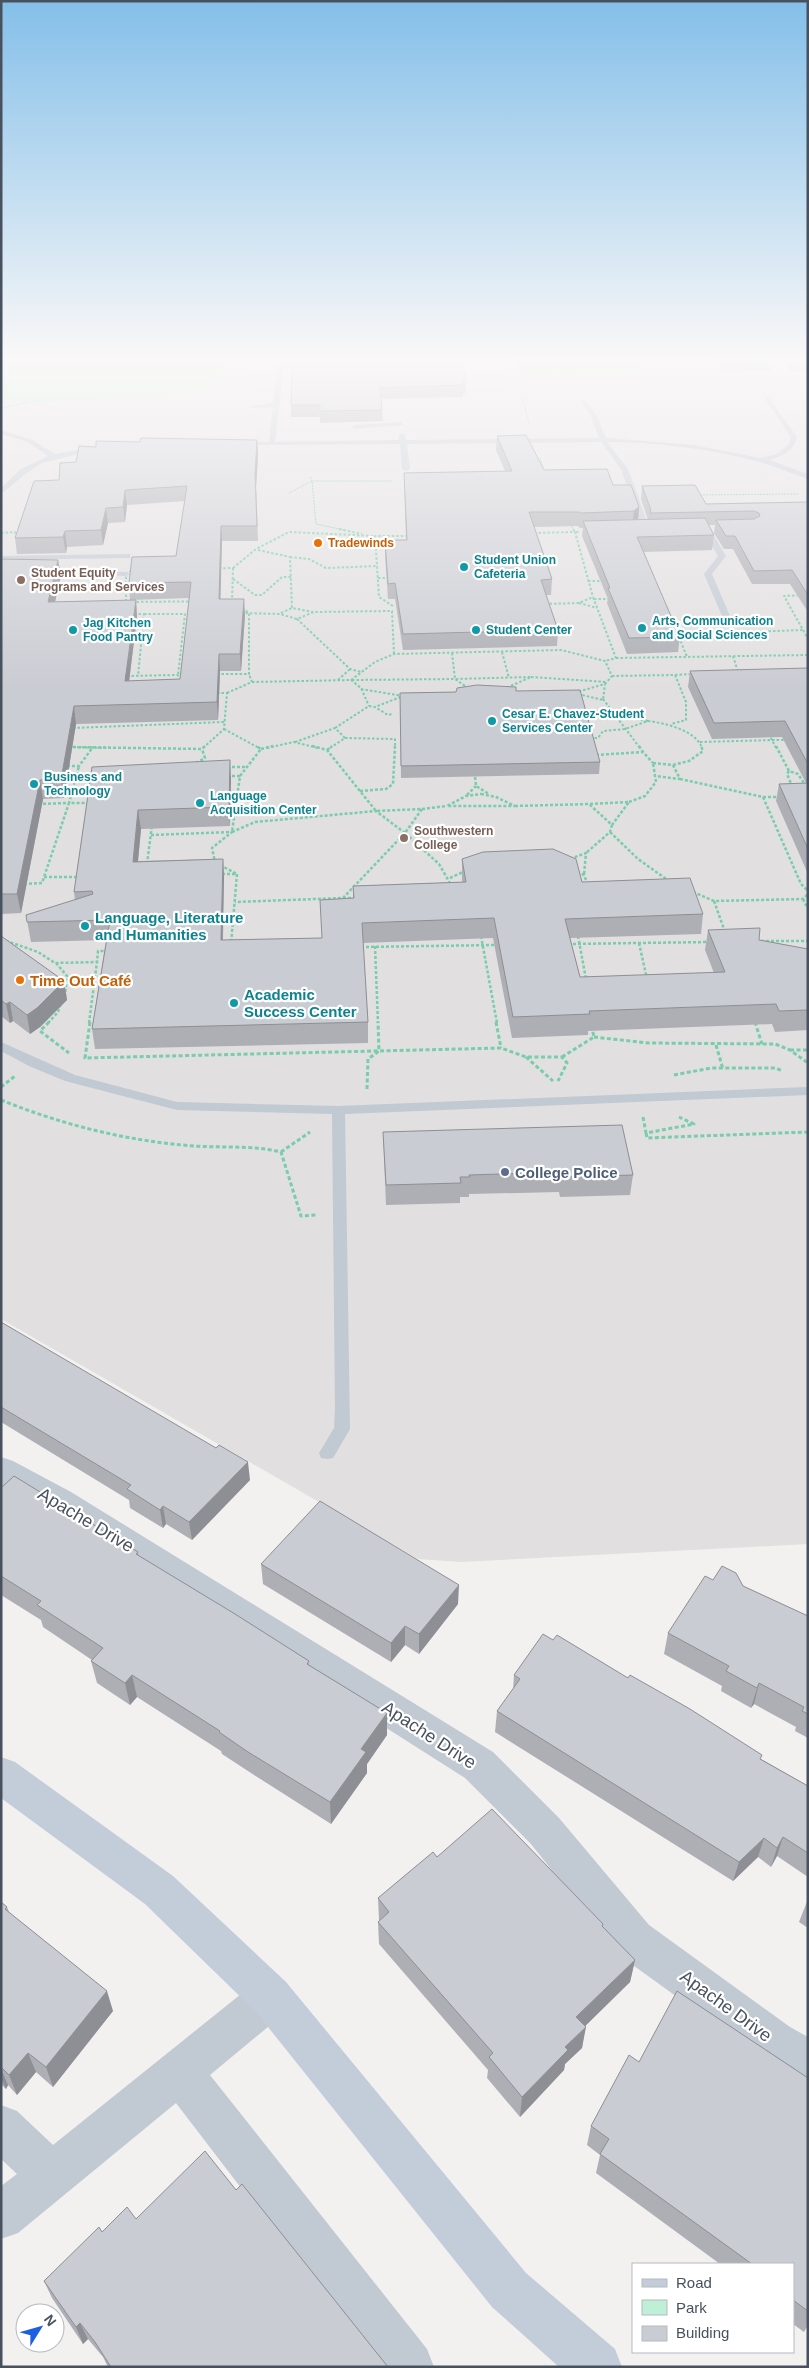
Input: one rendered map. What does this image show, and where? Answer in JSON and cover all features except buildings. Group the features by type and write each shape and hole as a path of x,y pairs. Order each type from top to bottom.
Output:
{"street":[{"name":"Apache Drive","path":"1,1470 59,1502 479,1765 544,1831 634,1940 775,2042 808,2061"},
{"path":"1,1775 159,1890 270,1997 509,2290 597,2367"},
{"path":"1,2216 270,1997"},
{"path":"180,2072 410,2367"},
{"path":"1,2127 52,2176"}],"lane":[{"path":"1,492 27,469"},
{"path":"624,469 644,524 634,531"},
{"path":"786,469 808,477"},
{"path":"706,529 722,556 708,574 729,623"},
{"path":"577,532 652,530"},
{"path":"1,558 127,556"},
{"path":"36,571 126,574"},
{"path":"1,1046 33,1063 70,1078 177,1106 338,1110 808,1091"},
{"path":"327,1453 342,1429 343,1409 338,1110"}],"path":[{"path":"543,469 548,481"},
{"path":"310,477 316,524 375,536"},
{"path":"289,493 312,481 401,481"},
{"path":"694,495 804,494"},
{"path":"570,524 577,532 593,598 616,658"},
{"path":"634,531 652,572"},
{"path":"1,533 16,532 18,538"},
{"path":"249,613 232,601 126,602 126,574 132,570 233,568 256,550 289,532 417,536"},
{"path":"527,533 577,532"},
{"path":"375,536 379,597 393,606 394,654"},
{"path":"256,550 308,559 326,568 378,566"},
{"path":"290,557 292,608"},
{"path":"232,601 233,568"},
{"path":"232,579 255,595 262,595 282,577 291,577"},
{"path":"378,578 387,578"},
{"path":"588,581 607,581"},
{"path":"808,595 784,596 808,639"},
{"path":"579,603 593,598 614,599"},
{"path":"540,604 579,603 597,608"},
{"path":"280,614 292,608 314,612 392,611"},
{"path":"296,619 314,612"},
{"path":"240,613 280,614 296,619 350,669 362,672"},
{"path":"249,613 249,674 252,682"},
{"path":"125,614 185,614 177,675"},
{"path":"138,676 144,614"},
{"path":"678,634 687,657"},
{"path":"351,680 374,662 394,654 561,650 605,661 616,658 808,655"},
{"path":"502,651 509,678"},
{"path":"452,652 455,679 472,692 465,693"},
{"path":"733,656 738,673 746,673"},
{"path":"605,661 612,676"},
{"path":"337,680 350,669"},
{"path":"213,674 249,674"},
{"path":"603,699 606,683 612,676 693,674"},
{"path":"177,675 186,680"},
{"path":"120,678 129,676 186,675"},
{"path":"671,724 686,720 686,702 675,675"},
{"path":"499,691 532,677"},
{"path":"212,693 227,693 252,682 532,677 606,683"},
{"path":"351,680 361,688 369,706"},
{"path":"237,874 214,862 212,848 232,832 255,822 447,806 629,802 645,796 656,782 653,763 603,699 573,693 606,683"},
{"path":"361,688 403,696 375,707"},
{"path":"63,747 202,749 224,729 227,693"},
{"path":"232,832 240,776 261,749 294,742 335,728 369,706 375,707 388,715 392,714"},
{"path":"615,715 671,724 700,742 790,740"},
{"path":"590,738 598,738 603,731 625,729 648,720"},
{"path":"69,728 224,722"},
{"path":"335,728 345,738"},
{"path":"224,729 261,749"},
{"path":"768,733 789,771 787,774 793,789"},
{"path":"327,750 345,738 400,738"},
{"path":"360,790 386,789 393,784 395,739"},
{"path":"294,742 327,750 376,811 424,848 450,878 451,887"},
{"path":"653,763 685,764 696,758 703,751 700,742"},
{"path":"18,884 42,883 69,803 79,766 93,747"},
{"path":"200,766 191,766 205,758 202,749"},
{"path":"596,755 643,752"},
{"path":"673,765 680,779"},
{"path":"59,766 79,766"},
{"path":"219,766 247,767"},
{"path":"789,771 798,774 808,789"},
{"path":"220,776 240,776"},
{"path":"655,776 680,779 763,797 788,796"},
{"path":"475,777 476,786"},
{"path":"75,779 94,779"},
{"path":"476,786 515,806"},
{"path":"447,806 466,795 476,786"},
{"path":"466,795 490,794"},
{"path":"763,797 801,884 808,892 803,899"},
{"path":"567,860 586,853 610,832 612,825 629,802"},
{"path":"30,804 98,803"},
{"path":"589,804 612,825"},
{"path":"343,898 405,833 422,809"},
{"path":"146,868 153,819"},
{"path":"151,835 232,832"},
{"path":"610,832 620,844 646,866 676,885"},
{"path":"586,853 584,875 590,892"},
{"path":"450,878 468,870"},
{"path":"575,871 584,875"},
{"path":"219,874 237,874"},
{"path":"230,948 237,874"},
{"path":"44,877 81,877"},
{"path":"685,891 714,902 803,899"},
{"path":"235,902 363,898"},
{"path":"803,899 808,909"},
{"path":"714,902 726,934"},
{"path":"479,927 501,1048"},
{"path":"578,934 586,981"},
{"path":"1,939 30,948 55,963 67,976 65,993 58,1012 40,1031 71,1054 65,1057"},
{"path":"758,942 808,941"},
{"path":"561,944 711,942"},
{"path":"639,943 647,979"},
{"path":"356,947 502,945"},
{"path":"376,946 379,1051"},
{"path":"117,950 98,951 85,1058 501,1048 526,1057 562,1057 594,1037 648,1043 776,1044 790,1050 808,1063"},
{"path":"55,963 97,962"},
{"path":"591,1018 594,1037"},
{"path":"754,1019 762,1044"},
{"path":"716,1045 723,1069"},
{"path":"790,1050 808,1050"},
{"path":"526,1057 557,1085 567,1063 562,1057"},
{"path":"1,1087 12,1078"},
{"path":"1,1100 29,1112 117,1134 163,1142 266,1148 281,1152 310,1132"},
{"path":"640,1108 647,1138 808,1132"},
{"path":"643,1117 650,1116"},
{"path":"646,1133 694,1124 672,1117"},
{"path":"281,1152 301,1216 316,1215"}],"shaded area":[{"name":"Southwestern College","path":"1,469 808,469 808,1544 461,1562 418,1559 1,1319"}],"place":[{"name":"Tradewinds","path":"318,543"},
{"name":"Student Union Cafeteria","path":"464,567"},
{"name":"Student Equity Programs and Services","path":"21,580"},
{"name":"Arts, Communication and Social Sciences","path":"642,628"},
{"name":"Jag Kitchen Food Pantry","path":"73,630"},
{"name":"Student Center","path":"476,630"},
{"name":"Cesar E. Chavez-Student Services Center","path":"492,721"},
{"name":"Business and Technology","path":"34,784"},
{"name":"Language Acquisition Center","path":"200,803"},
{"name":"Southwestern College","path":"404,838"},
{"name":"Language, Literature and Humanities","path":"85,926"},
{"name":"Time Out Café","path":"20,980"},
{"name":"Academic Success Center","path":"234,1003"},
{"name":"College Police","path":"505,1172"}]}
